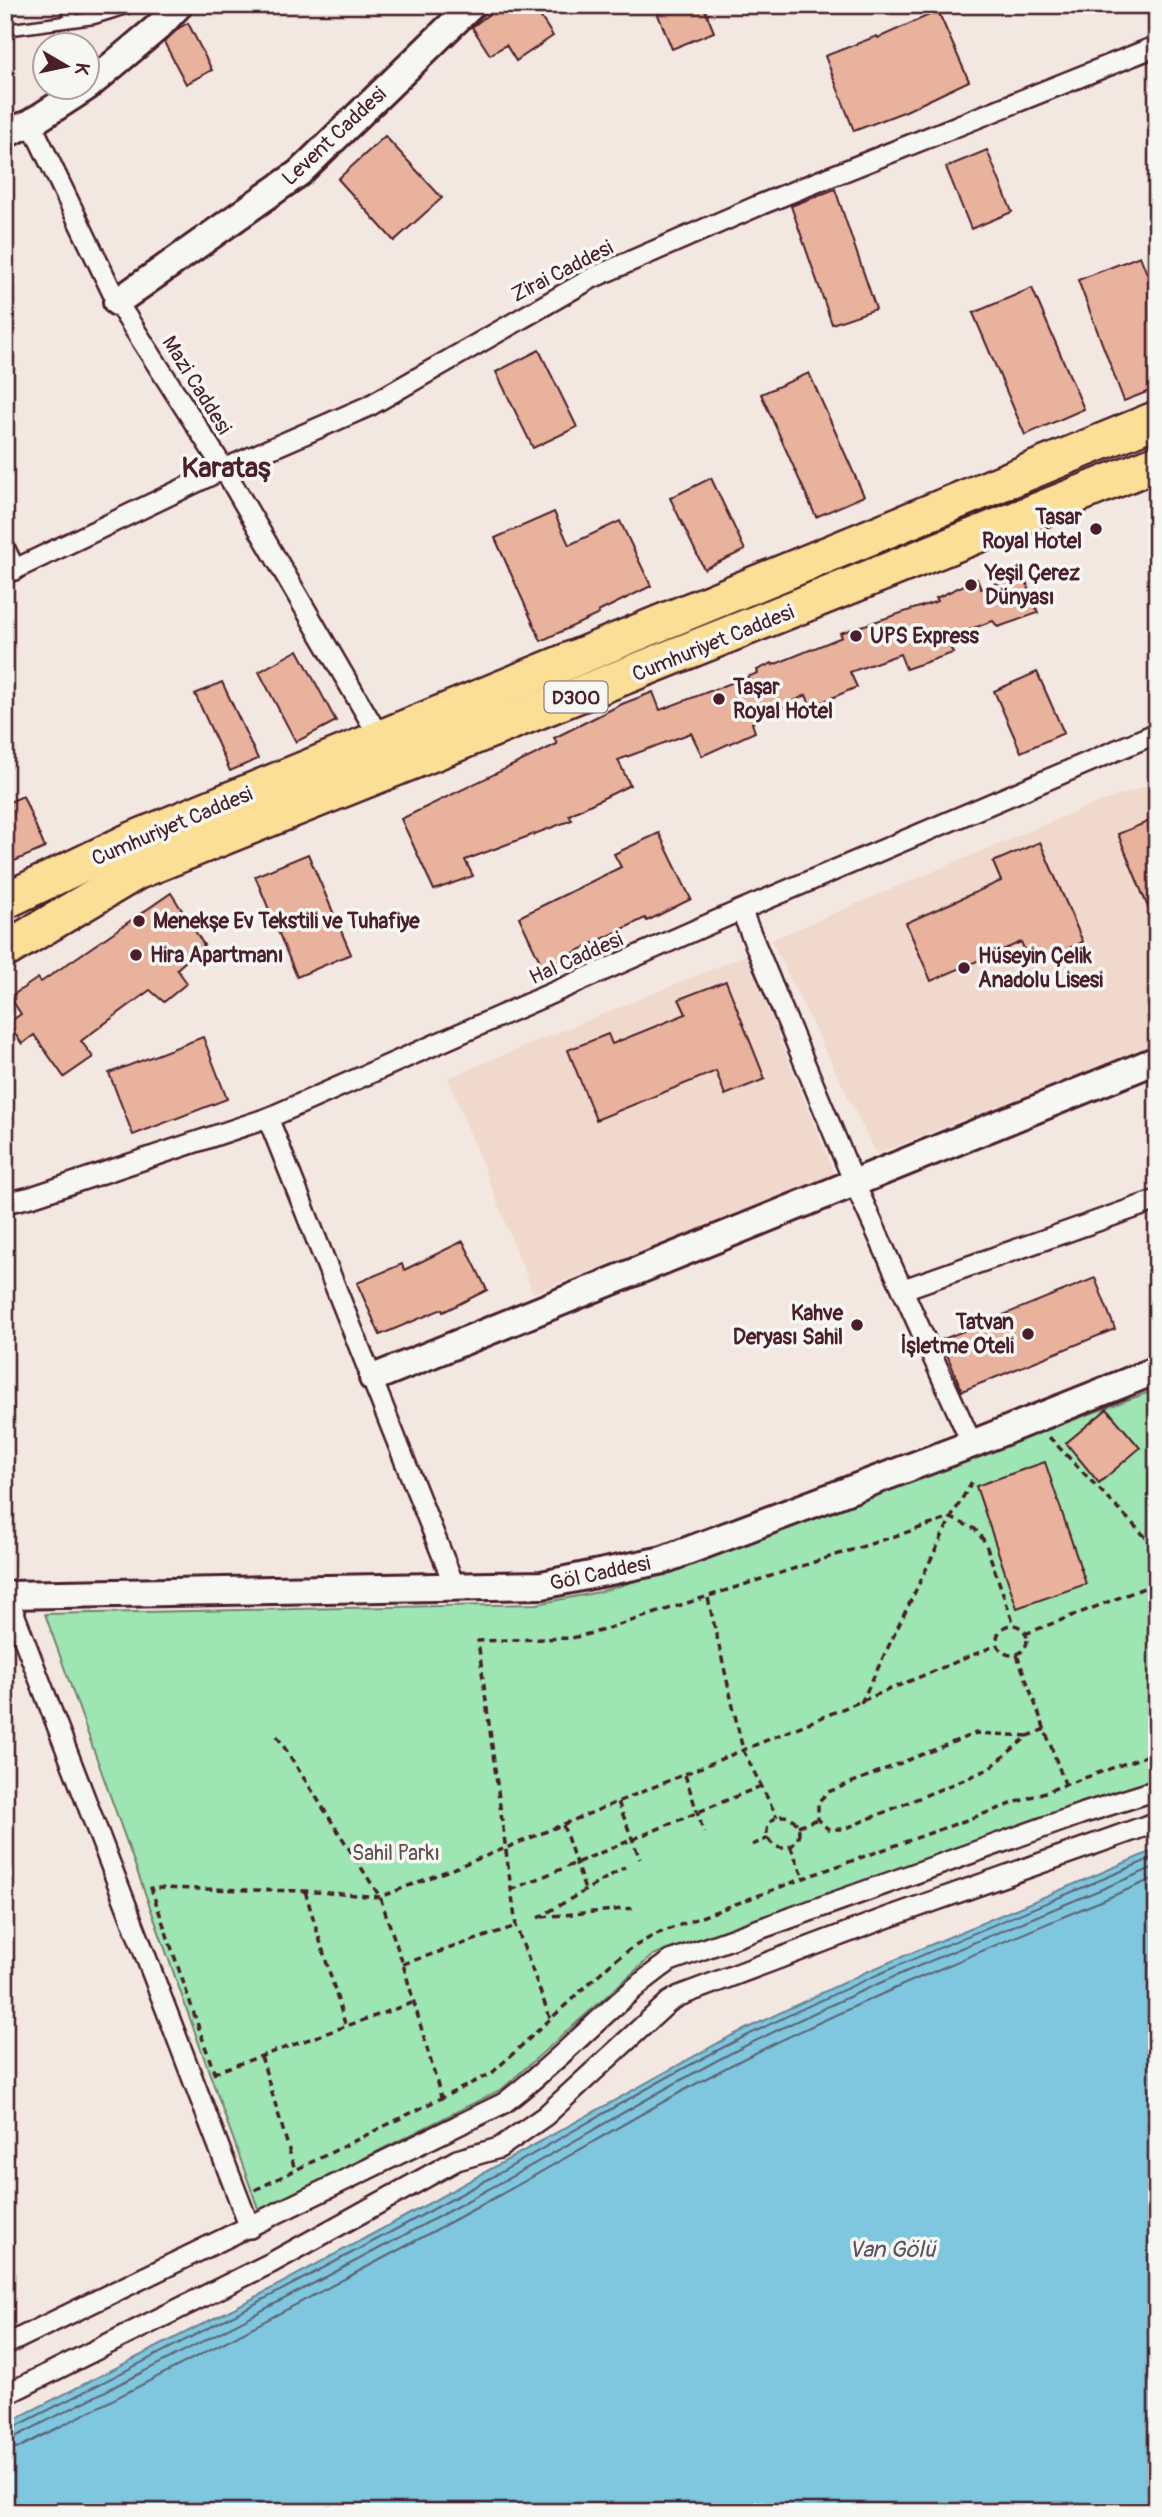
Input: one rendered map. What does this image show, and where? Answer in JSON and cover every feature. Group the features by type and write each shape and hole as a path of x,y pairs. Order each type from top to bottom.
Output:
{"highway":[{"name":"Cumhuriyet Caddesi","path":"5,901 130,841 1157,419"},
{"name":"Cumhuriyet Caddesi","path":"5,950 136,872 1157,463"}],"street":[{"path":"102,74 159,27 178,5"},
{"name":"Levent Caddesi","path":"117,302 299,173 472,5"},
{"name":"Zirai Caddesi","path":"10,572 224,469 369,406 592,278 762,204 1157,46"},
{"path":"5,134 32,123 64,102"},
{"name":"Mazi Caddesi","path":"32,123 117,302 224,469 380,738"},
{"path":"5,549 10,572"},
{"name":"Hal Caddesi","path":"5,1203 31,1197 268,1118 741,910 1157,733"},
{"path":"741,910 854,1182 972,1444"},
{"path":"373,1378 1157,1060"},
{"path":"268,1118 455,1587"},
{"path":"904,1289 1157,1200"},
{"name":"Göl Caddesi","path":"6,1592 542,1586 663,1560 972,1444 1157,1370"},
{"path":"6,1592 250,2228"},
{"path":"5,2345 504,2103 555,2062 630,1991 670,1961 1081,1814 1157,1790"},
{"path":"5,2396 271,2263 457,2160 499,2148 545,2116 669,2002 679,1996 886,1918 1157,1822"}],"lane":[{"path":"64,5 73,19"},
{"path":"5,30 113,14 136,5"}],"path":[{"path":"1033,1420 1157,1549"},
{"path":"860,1703 951,1518 974,1478"},
{"path":"550,2018 516,1926 478,1641 572,1638 600,1632 951,1518 975,1529 985,1542 1014,1625 1026,1634 1024,1648 1017,1655 1007,1655 997,1645"},
{"path":"1026,1634 1157,1583"},
{"path":"708,1598 743,1750 776,1817"},
{"path":"997,1645 1000,1631 1014,1625"},
{"path":"219,2086 151,1888 305,1891 380,1897 563,1825 997,1645"},
{"path":"1017,1655 1065,1784"},
{"path":"1028,1736 976,1733 828,1792 818,1802 818,1819 828,1829 844,1829 989,1769 1028,1736 1045,1729"},
{"path":"238,2198 441,2097 403,1964 380,1897 277,1736"},
{"path":"685,1774 704,1833"},
{"path":"512,1890 761,1786"},
{"path":"618,1802 639,1859"},
{"path":"787,1816 798,1826 798,1837 790,1846 777,1846 769,1838 769,1824 776,1817 787,1816"},
{"path":"798,1826 818,1819"},
{"path":"563,1825 586,1890"},
{"path":"752,1845 769,1838"},
{"path":"790,1846 804,1878"},
{"path":"625,1867 538,1918 634,1908"},
{"path":"305,1891 346,2027"},
{"path":"403,1964 516,1926"},
{"path":"194,2080 412,2003"},
{"path":"261,2056 295,2170"}],"shaded area":[{"name":"Hüseyin Çelik Anadolu Lisesi","path":"1157,782 1157,1044 876,1154 771,940 1076,811"},
{"path":"746,955 836,1178 533,1293 448,1078"}],"green space":[{"name":"Sahil Parkı","path":"1157,1389 1157,1780 653,1955 502,2089 259,2211 45,1614 537,1604 599,1592 655,1575"}],"water":[{"name":"Van Gölü","path":"1157,1849 1157,2512 5,2512 5,2424 252,2299 731,2036 864,1973"}],"building":[{"path":"501,5 533,5 553,36 516,61 506,45 490,55 472,27"},
{"path":"654,5 703,5 714,32 672,49"},
{"path":"938,11 969,81 906,111 854,131 825,56 877,36 878,38"},
{"path":"188,23 212,70 186,84 164,42"},
{"path":"385,136 442,198 394,241 338,179"},
{"path":"987,150 1012,212 971,229 946,167"},
{"path":"835,189 876,309 832,324 791,206"},
{"path":"1140,256 1157,299 1157,388 1124,401 1078,280"},
{"path":"1032,288 1084,409 1025,435 973,313"},
{"path":"539,350 577,427 533,448 496,372"},
{"path":"809,373 864,496 816,517 761,394"},
{"path":"711,478 745,550 704,569 670,498"},
{"path":"554,512 569,545 620,521 651,586 541,641 495,538"},
{"path":"1023,573 1038,613 998,627 993,621 946,638 953,653 906,669 900,654 850,672 857,687 811,707 806,695 752,723 755,732 702,756 691,733 618,760 630,785 569,815 572,820 465,860 473,876 434,890 401,819 557,744 554,738 622,704 653,692 660,710 758,673 757,670 772,663 773,665 842,637 840,633 938,601 936,598 977,579 981,589"},
{"path":"298,650 336,721 296,742 259,672"},
{"path":"1037,672 1064,733 1021,752 994,691"},
{"path":"222,682 258,759 230,771 195,694"},
{"path":"23,796 45,848 5,865 5,804"},
{"path":"1157,818 1157,927 1156,927 1118,834"},
{"path":"659,833 691,899 647,921 645,918 543,968 519,917 621,867 614,854"},
{"path":"1040,842 1083,942 1031,965 1021,942 931,981 906,923 1001,881 993,862"},
{"path":"308,854 351,954 297,977 255,876"},
{"name":"Hira Apartmanı","path":"171,893 204,945 177,969 187,983 164,1002 150,990 81,1041 93,1057 64,1077 34,1035 22,1044 8,1023 21,1014 10,997 38,978 41,982"},
{"path":"726,981 765,1079 725,1095 716,1071 596,1120 568,1050 608,1034 612,1044 686,1014 679,999"},
{"path":"203,1037 227,1099 133,1135 109,1073"},
{"path":"463,1241 487,1290 443,1312 442,1309 380,1335 357,1283 402,1264 404,1270"},
{"name":"Tatvan İşletme Oteli","path":"1095,1278 1115,1329 962,1391 941,1340"},
{"path":"1107,1409 1140,1448 1099,1483 1066,1443"},
{"path":"1045,1462 1086,1584 1017,1608 976,1486"}],"place":[{"name":"Tasar Royal Hotel","path":"1096,529"},
{"name":"Yeşil Çerez Dünyası","path":"971,585"},
{"name":"UPS Express","path":"856,636"},
{"name":"Taşar Royal Hotel","path":"719,699"},
{"name":"Menekşe Ev Tekstili ve Tuhafiye","path":"139,921"},
{"name":"Hira Apartmanı","path":"136,955"},
{"name":"Hüseyin Çelik Anadolu Lisesi","path":"964,968"},
{"name":"Kahve Deryası Sahil","path":"857,1325"},
{"name":"Tatvan İşletme Oteli","path":"1028,1334"}],"district":[{"name":"Karataş","path":"226,467"}]}
